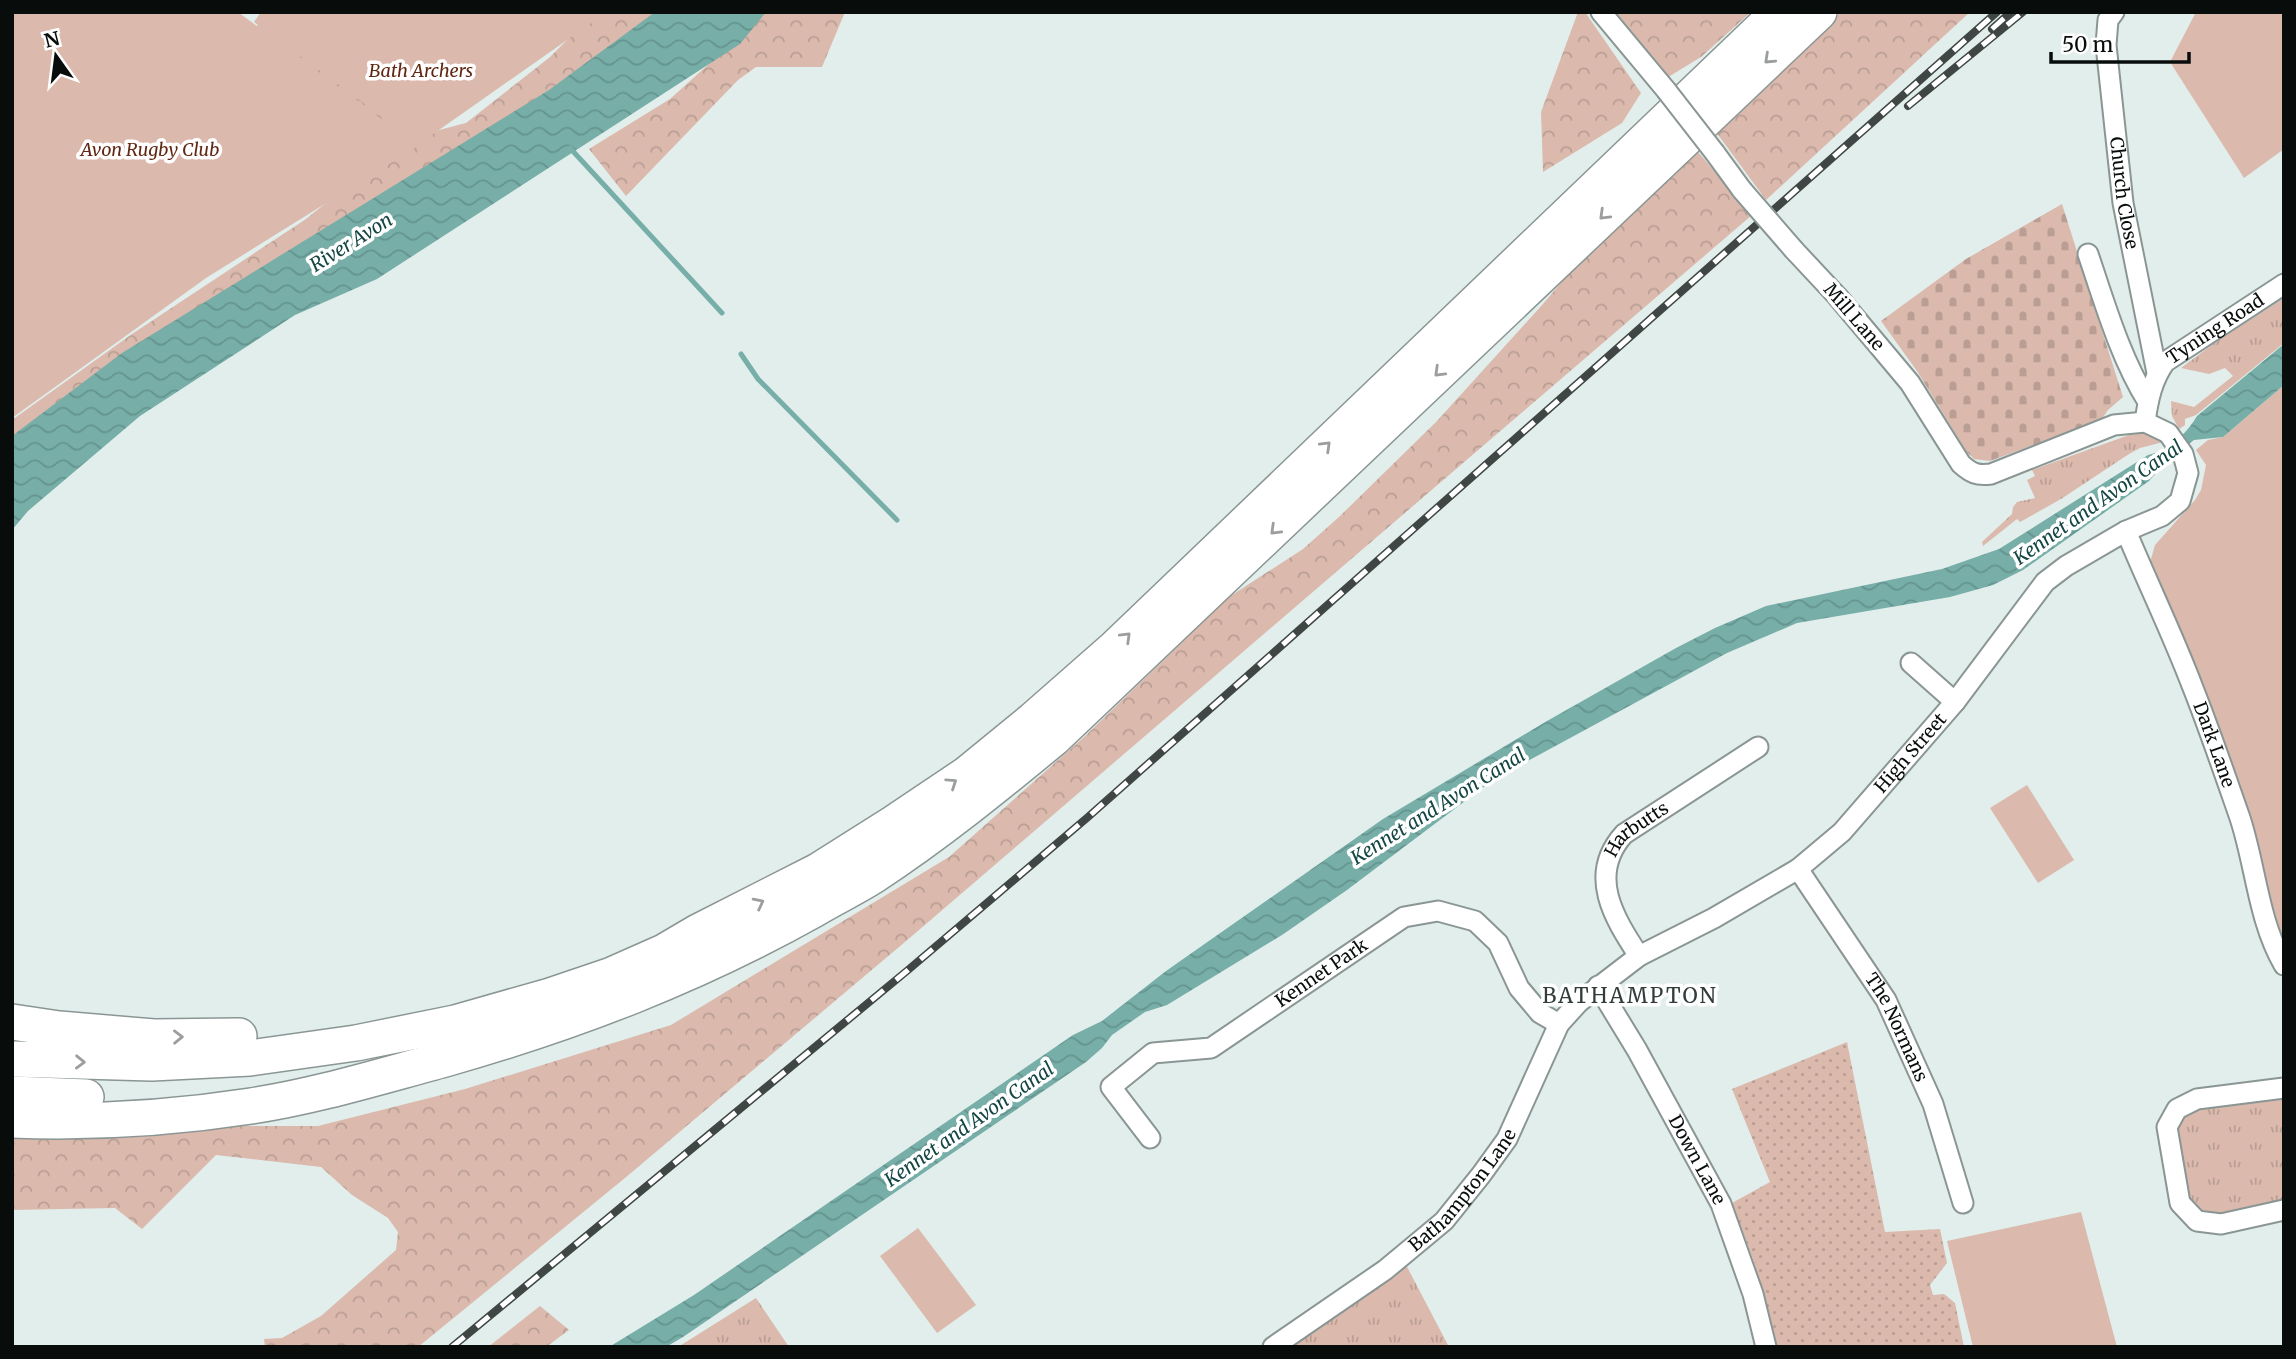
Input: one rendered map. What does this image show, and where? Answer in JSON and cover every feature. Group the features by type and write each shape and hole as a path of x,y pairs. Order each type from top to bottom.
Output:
{"highway":[{"path":"12,1059 152,1063 250,1058 356,1043 455,1023 612,975 664,952 818,872 967,774 1115,648 1779,12"},
{"path":"12,1120 155,1117 252,1106 348,1086 526,1034 652,990 756,942 871,877 987,794 1054,738 1819,12"},
{"path":"12,1022 154,1037 256,1036 371,1024 499,1000 698,932"},
{"path":"12,1094 140,1097 240,1093 330,1080 464,1053"}],"street":[{"name":"Mill Lane","path":"1601,12 1666,90 1742,190 1910,383 1961,464 1970,472 1979,475 1991,474 2113,425 2151,417"},
{"name":"Church Close","path":"2114,12 2108,20 2105,45 2123,203 2157,373"},
{"path":"2088,254 2120,345 2151,417"},
{"name":"Tyning Road","path":"2151,417 2157,373 2165,362 2284,284"},
{"name":"High Street","path":"1598,986 1639,956 1714,918 1798,869 1842,832 1955,702 2045,582 2066,566 2126,531 2162,516 2180,501 2187,483 2187,463 2168,433 2151,417"},
{"name":"Dark Lane","path":"2126,531 2193,688 2240,819 2254,866 2264,920 2284,965"},
{"path":"1911,663 1955,702"},
{"name":"Harbutts","path":"1639,956 1618,924 1607,895 1605,864 1612,847 1624,834 1758,747"},
{"name":"The Normans","path":"1798,869 1891,1011 1933,1104 1963,1203"},
{"name":"Kennet Park","path":"1150,1138 1111,1087 1153,1053 1212,1048 1404,917 1438,911 1475,921 1498,943 1519,988 1540,1013 1559,1024"},
{"name":"Bathampton Lane","path":"1273,1347 1385,1270 1444,1221 1507,1139 1559,1024 1598,986"},
{"name":"Down Lane","path":"1598,986 1637,1050 1721,1205 1753,1294 1766,1347"},
{"path":"2284,1088 2197,1100 2178,1109 2166,1127 2180,1203 2197,1221 2221,1224 2284,1210"}],"green space":[{"name":"Avon Rugby Club","path":"12,12 238,12 418,146 206,278 12,418"},
{"name":"Bath Archers","path":"261,12 607,12 419,144 254,22"},
{"path":"595,12 673,12 12,450 12,420 132,334 306,219 357,178 255,27 269,17 420,135 466,123 550,57"},
{"path":"751,12 845,12 822,67 756,67 738,80 626,196 589,149 670,99 730,45"},
{"path":"1578,12 1585,12 1641,93 1622,123 1543,172 1541,112"},
{"path":"1608,12 1751,12 1701,57 1665,79"},
{"path":"1841,12 1970,12 1766,200 1716,132"},
{"path":"2196,12 2284,12 2284,149 2244,178 2170,62"},
{"path":"1693,146 1752,215 912,936 625,1178 418,1347 265,1347 264,1339 282,1338 321,1316 396,1250 398,1232 388,1218 352,1195 321,1167 216,1155 142,1229 115,1208 12,1210 12,1137 83,1138 198,1126 318,1126 465,1089 671,1025 949,857 1084,737 1229,597 1303,549 1339,517 1437,421 1543,304 1617,216"},
{"path":"2062,204 2123,397 2101,420 1990,461 1974,459 1966,451 1917,371 1881,321 1966,259"},
{"path":"2284,298 2284,343 2196,415 2185,419 2185,425 2179,429 2172,416 2171,401 2194,407 2233,376 2225,368 2209,374 2181,368"},
{"path":"2284,385 2284,942 2244,818 2147,573 2155,545 2201,490 2206,465 2196,450 2208,440 2223,437"},
{"path":"2146,433 2163,442 2129,454 2061,499 2020,522 2017,519 1983,546 1982,542 2012,514 2017,502 2035,498 2027,480 2035,476 2032,470 2129,435"},
{"path":"2027,785 2074,860 2038,883 1990,808"},
{"path":"1847,1042 1885,1232 1940,1229 1947,1263 1930,1285 1933,1295 1944,1294 1955,1303 1964,1347 1777,1347 1754,1262 1732,1203 1770,1182 1732,1089"},
{"path":"2284,1096 2284,1202 2221,1216 2201,1214 2188,1200 2175,1129 2181,1114 2199,1107"},
{"path":"2081,1212 2117,1347 1973,1347 1947,1241"},
{"path":"918,1228 976,1305 937,1333 880,1256"},
{"path":"1405,1263 1449,1347 1283,1347"},
{"path":"756,1298 789,1347 678,1347"},
{"path":"540,1306 569,1330 546,1347 488,1347"}],"water":[{"name":"River Avon","path":"655,12 766,12 740,44 377,279 295,315 140,416 28,511 12,530 12,436 122,353 549,90"},
{"name":"Kennet and Avon Canal","path":"2284,344 2284,385 2223,437 2194,440 2169,459 2149,481 2023,570 1993,585 1950,597 1797,623 1727,653 1522,764 1493,780 1347,890 1282,935 1167,1005 1145,1012 1112,1035 1086,1062 683,1337 666,1347 609,1347 694,1295 1073,1035 1102,1021 1166,971 1383,819 1547,721 1715,628 1766,606 1942,569 1999,549 2148,455 2170,445 2183,435 2197,416"}],"waterway":[{"path":"570,148 722,313"},
{"path":"741,354 758,379 897,520"}],"railway":[{"path":"452,1347 908,970 1088,817 1997,12"},
{"path":"1992,29 2011,12"},
{"path":"1908,106 2023,12"}],"district":[{"name":"BATHAMPTON","path":"1630,996"}]}
